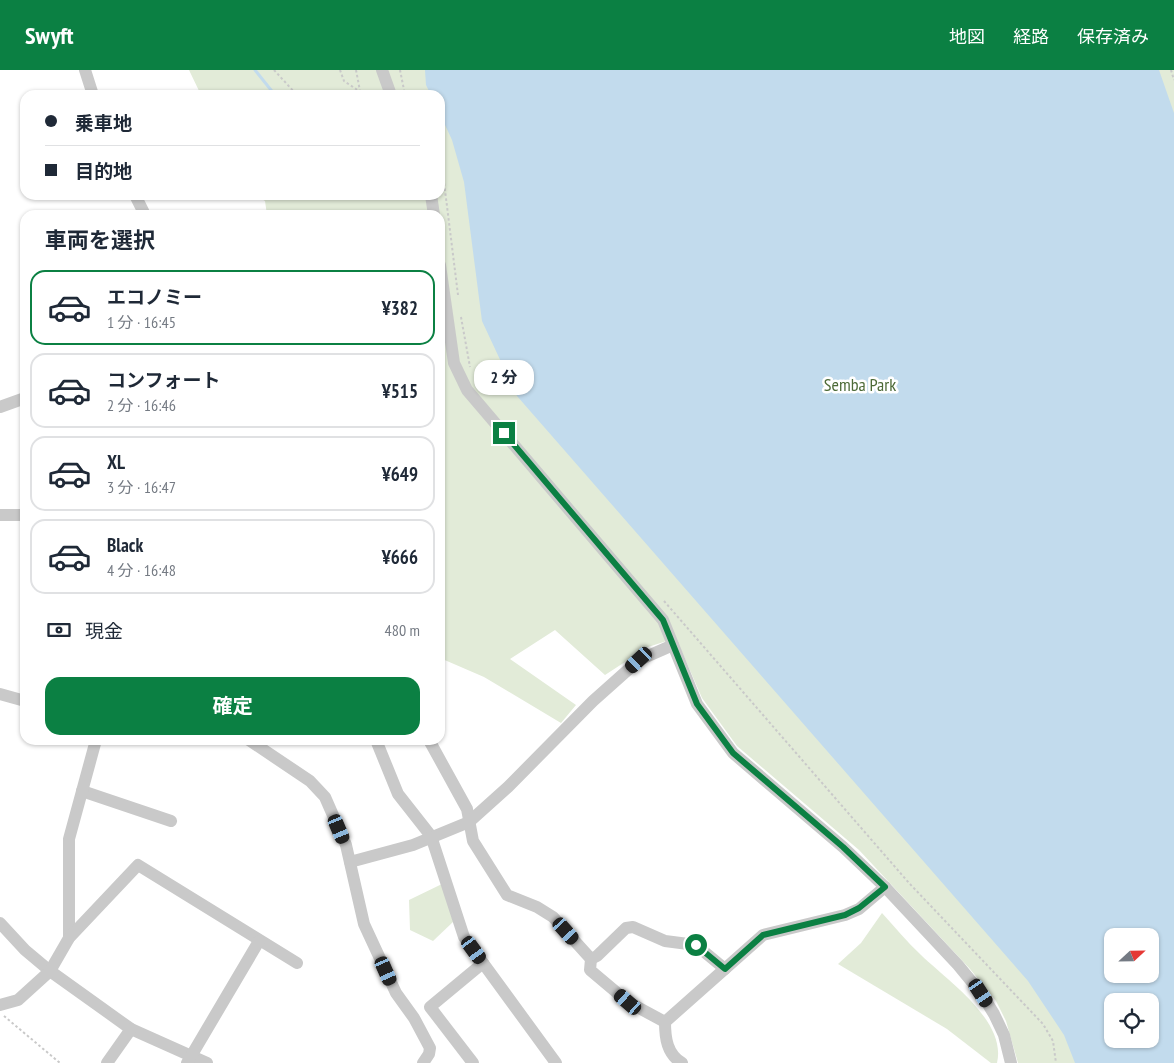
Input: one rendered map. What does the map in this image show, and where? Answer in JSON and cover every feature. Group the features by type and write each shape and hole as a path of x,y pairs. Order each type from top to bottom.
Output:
{"street":[{"path":"85,70 91,90"},
{"path":"382,70 389,90"},
{"path":"445,300 454,364 460,379 467,390 663,620 697,704 733,753 843,847 885,887 981,993 1004,1036 1011,1063"},
{"path":"0,407 20,400"},
{"path":"0,514 20,514"},
{"path":"350,862 413,845 469,822 508,787 593,700 639,660 673,645"},
{"path":"0,694 20,700"},
{"path":"69,938 69,839 95,745"},
{"path":"256,745 310,781 325,797 346,845 364,924 396,993 414,1018 430,1048 429,1054 423,1063"},
{"path":"378,745 398,794 431,836 464,937 556,1063"},
{"path":"432,745 467,809 473,841 507,895 537,907 553,917 590,959 590,970 628,1002 665,1022"},
{"path":"82,791 171,821"},
{"path":"0,1005 18,1000 50,971 69,938 138,865 297,963"},
{"path":"665,1022 763,935 845,915 859,908 885,887"},
{"path":"0,923 25,950 50,971 131,1029 189,1059 207,1063"},
{"path":"590,959 597,956 626,928 633,928 665,941 696,945 725,969"},
{"path":"189,1059 259,941"},
{"path":"473,1063 430,1007 483,963"},
{"path":"665,1022 667,1043 671,1053 682,1063"},
{"path":"107,1063 131,1029"}],"path":[{"path":"274,70 292,90"},
{"path":"340,70 344,80 359,90"},
{"path":"356,70 360,90"},
{"path":"400,70 403,90"},
{"path":"1170,70 1174,80"},
{"path":"445,190 458,300"},
{"path":"459,310 470,367"},
{"path":"664,601 909,883 1043,1024 1053,1041 1056,1063"},
{"path":"0,1013 60,1063"}],"green space":[{"name":"Semba Park","path":"189,70 1174,70 1174,1063 1018,1063 1006,1021 996,1001 970,969 859,850 737,746 702,698 676,638 648,647 605,675 555,630 510,659 576,705 561,723 484,677 445,660 445,210 266,210 263,200 445,200 445,90 199,90"},
{"path":"442,884 454,921 433,941 410,930 409,900"},
{"path":"882,913 916,950 973,1003 984,1017 993,1032 998,1047 997,1063 991,1063 947,1029 838,964 861,943"}],"water":[{"name":"Semba Park","path":"425,70 1159,70 1174,113 1174,1063 1075,1063 1064,1035 1028,981 517,396 482,321 464,182 452,140 445,125 445,90 428,90 426,85"}],"waterway":[{"path":"255,70 271,90"}],"route":[{"path":"504,433 663,620 686,682 697,704 733,753 843,847 885,887 859,908 845,915 763,935 725,969 696,945"}]}
